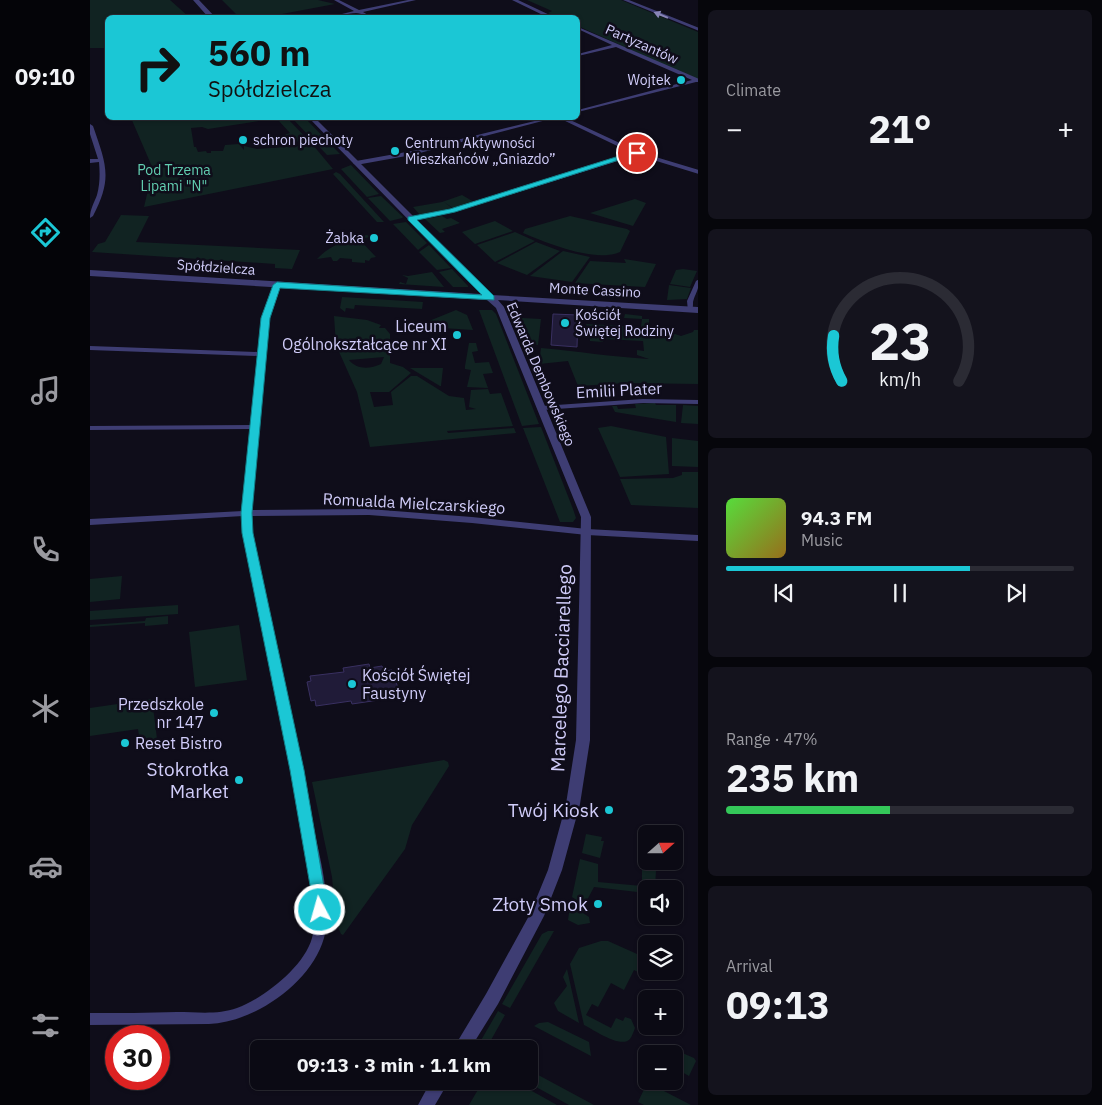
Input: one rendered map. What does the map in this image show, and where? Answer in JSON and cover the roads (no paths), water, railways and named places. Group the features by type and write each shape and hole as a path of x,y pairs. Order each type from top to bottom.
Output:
{"street":[{"path":"197,0 210,15"},
{"path":"336,0 366,15"},
{"path":"342,15 414,0"},
{"path":"514,0 546,14"},
{"path":"626,0 698,30"},
{"path":"541,15 546,14"},
{"name":"Partyzantów","path":"580,29 697,81"},
{"path":"580,55 617,46"},
{"path":"580,110 697,81"},
{"name":"Edwarda Dembowskiego","path":"314,120 501,308 584,512 587,532"},
{"path":"356,162 412,153 543,120"},
{"path":"567,120 637,153 698,172"},
{"path":"90,126 102,160 104,185 91,213"},
{"path":"411,219 452,211 637,153"},
{"path":"90,161 102,160"},
{"name":"Spółdzielcza","path":"90,273 490,298"},
{"path":"694,310 690,301 698,281"},
{"path":"90,1019 228,1016 248,1009 292,978 307,959 318,939 320,910 298,773 248,533 246,513 265,318 277,285"},
{"name":"Monte Cassino","path":"490,298 694,310"},
{"path":"90,348 261,354"},
{"name":"Emilii Plater","path":"542,408 643,401 698,402"},
{"path":"90,428 254,427"},
{"name":"Romualda Mielczarskiego","path":"90,522 246,513 369,512 587,532 698,538"},
{"name":"Marcelego Bacciarellego","path":"466,1040 537,916 555,870 569,824 583,740 587,532"},
{"path":"426,1105 435,1090"}],"place":[{"name":"Wojtek","path":"681,80"},
{"name":"schron piechoty","path":"243,140"},
{"name":"Centrum Aktywności Mieszkańców „Gniazdo”","path":"395,151"},
{"name":"Żabka","path":"374,238"},
{"name":"Kościół Świętej Rodziny","path":"565,323"},
{"name":"Liceum Ogólnokształcące nr XI","path":"457,335"},
{"name":"Kościół Świętej Faustyny","path":"352,684"},
{"name":"Przedszkole nr 147","path":"214,713"},
{"name":"Reset Bistro","path":"125,743"},
{"name":"Stokrotka Market","path":"239,780"},
{"name":"Twój Kiosk","path":"609,810"},
{"name":"Złoty Smok","path":"598,904"}],"park label":[{"name":"Pod Trzema Lipami \"N\"","path":"174,178"}]}
